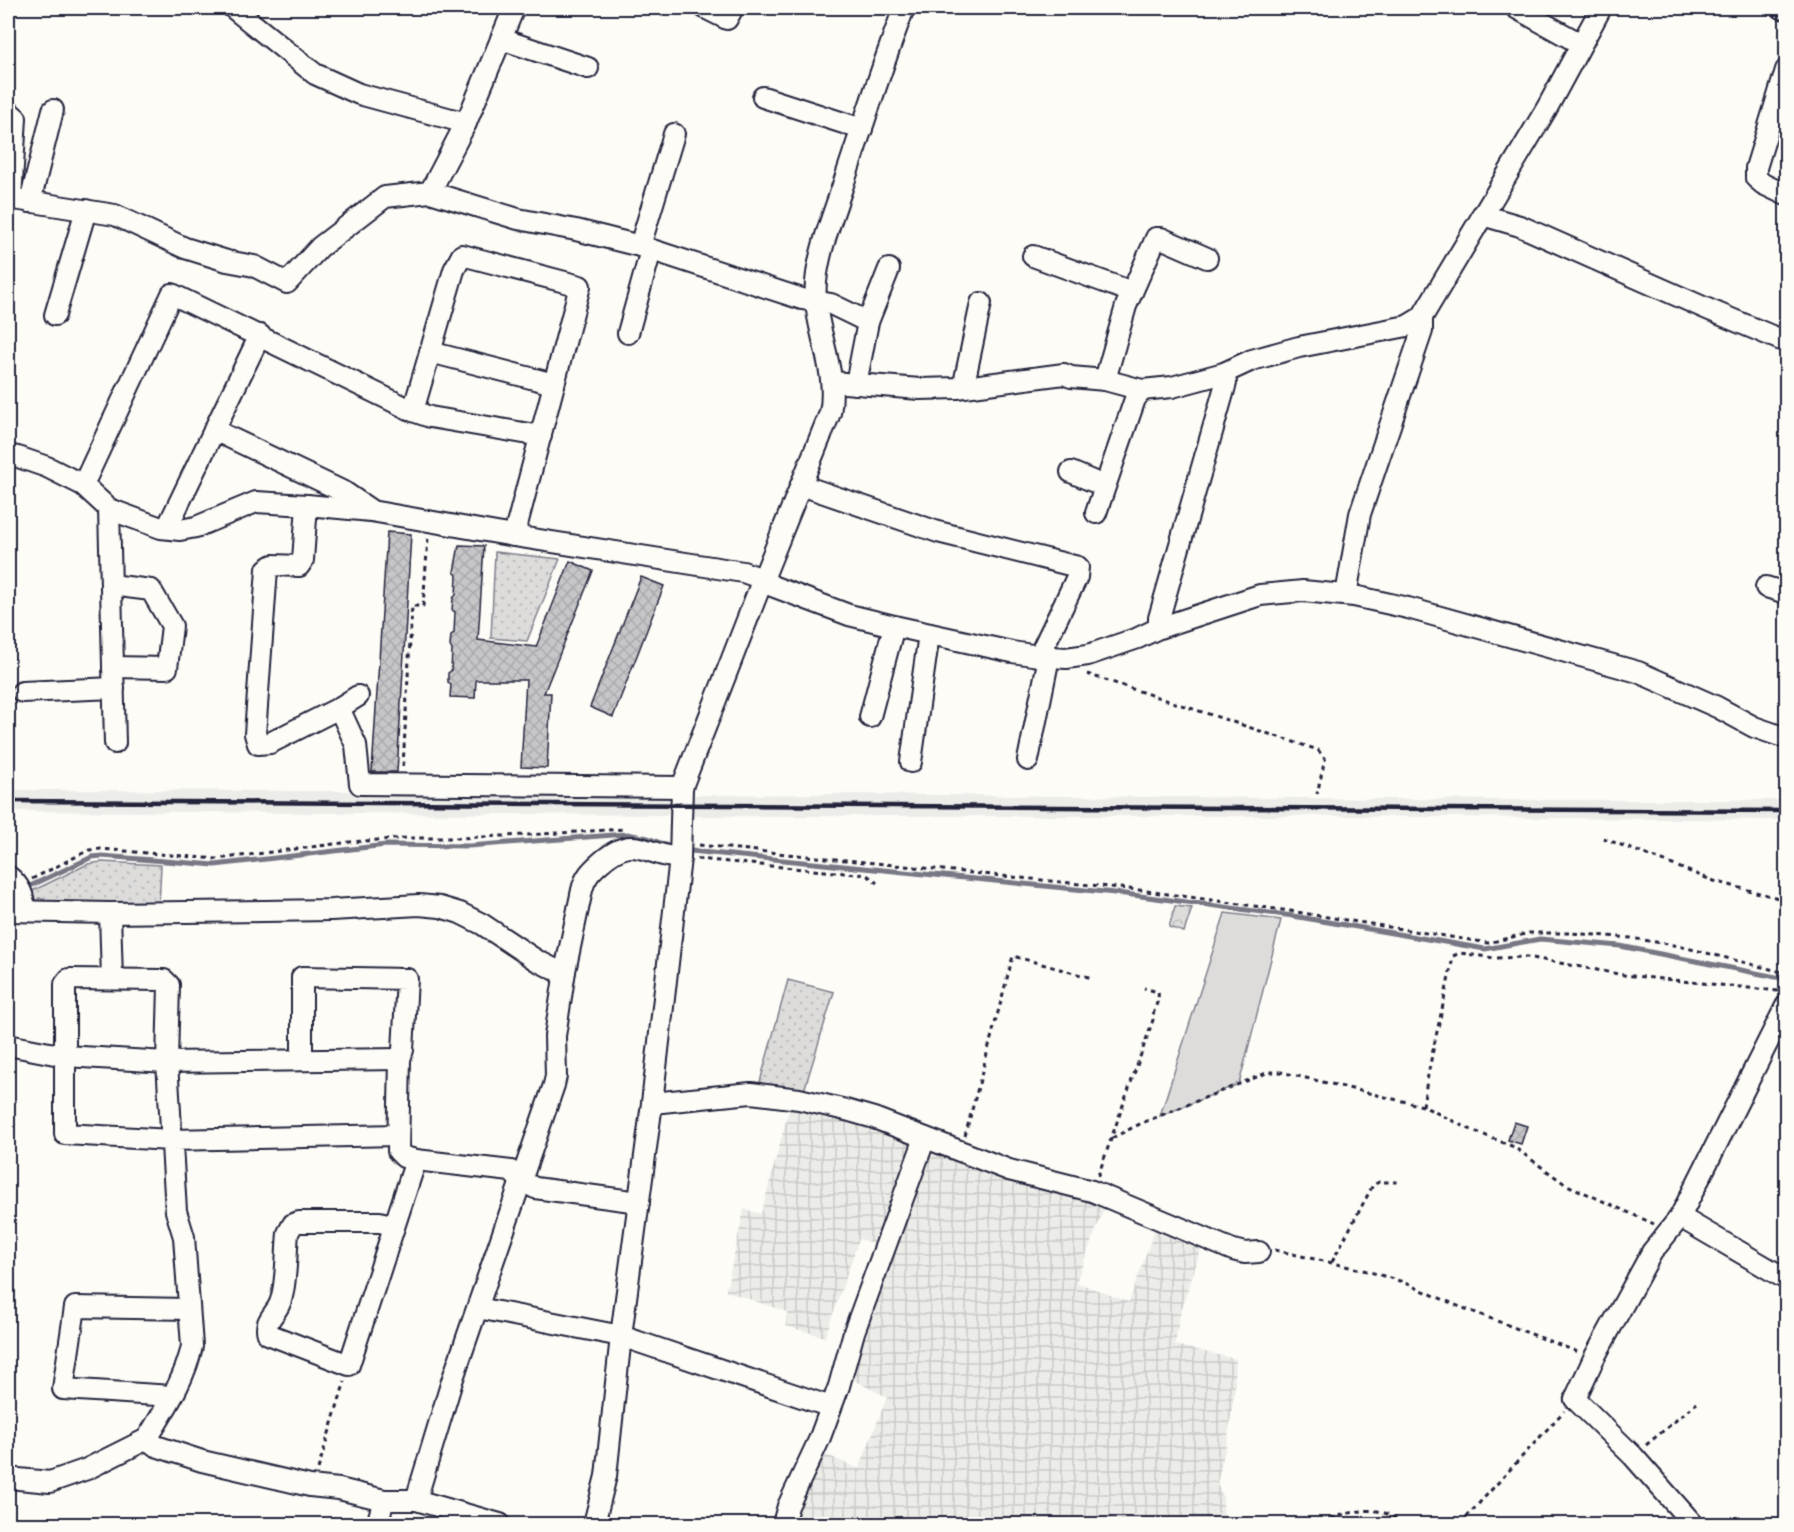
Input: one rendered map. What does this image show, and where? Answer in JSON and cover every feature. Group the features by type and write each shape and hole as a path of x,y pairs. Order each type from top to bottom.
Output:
{"street":[{"path":"233,8 315,74 359,94 466,123"},
{"path":"430,192 466,123 514,8"},
{"path":"705,8 727,19 733,8"},
{"path":"594,1524 606,1476 621,1336 652,1103 680,850 682,788 830,413 833,400 832,381 816,302 816,281 822,250 879,73 904,8"},
{"path":"1516,8 1581,44"},
{"path":"832,381 920,388 966,386 1064,374 1071,377 1105,380 1142,390 1172,387 1224,373 1251,360 1299,347 1407,326 1422,317 1547,108 1601,8"},
{"path":"1782,8 1786,9"},
{"path":"501,39 588,68"},
{"path":"1786,70 1756,168 1756,178 1786,195"},
{"path":"763,97 862,129"},
{"path":"16,199 53,110"},
{"path":"8,111 16,118 16,199"},
{"path":"628,333 674,134"},
{"path":"16,199 116,214 186,248 227,261 254,266 287,283 320,247 385,197 430,192 518,219 576,230 646,248 816,302 831,304 867,322"},
{"path":"55,315 86,210"},
{"path":"1482,215 1520,226 1786,342"},
{"path":"1105,380 1132,292 1156,238 1161,238 1207,258"},
{"path":"413,411 454,270 462,255 580,286 514,536"},
{"path":"1033,256 1132,292"},
{"path":"856,384 867,322 889,268"},
{"path":"82,485 172,294 413,411 430,417 541,436"},
{"path":"966,386 965,380 981,303"},
{"path":"1346,595 1360,514 1422,332 1422,317"},
{"path":"167,528 260,335"},
{"path":"430,352 554,384"},
{"path":"1159,628 1159,618 1226,383 1224,373"},
{"path":"1096,513 1135,399 1142,390"},
{"path":"214,429 344,492 371,511"},
{"path":"8,455 47,467 82,485 109,509 167,528 180,530 196,527 256,502 371,511 742,572 763,579 772,586 849,615 1044,657 1074,657 1106,649 1159,628 1260,595 1303,591 1346,595 1408,608 1638,672 1717,707 1754,727 1786,738"},
{"path":"1071,472 1104,486"},
{"path":"801,485 938,532 1078,567 1077,578 1044,657 1028,760"},
{"path":"307,505 303,560 298,566 273,565 267,568 255,734 258,744 270,743 358,696"},
{"path":"109,509 115,743"},
{"path":"111,585 151,590 172,626 167,668 113,668"},
{"path":"1766,587 1786,592"},
{"path":"870,717 894,626"},
{"path":"911,762 929,634"},
{"path":"22,692 114,687"},
{"path":"339,708 356,745 360,784 682,788"},
{"path":"416,1500 452,1381 554,1085 556,1076 555,1036 565,971 585,878 613,851 631,846 640,847 664,857 680,850"},
{"path":"13,881 23,896 16,910 110,913 331,910 419,905 440,907 475,920 536,960 554,969 565,971"},
{"path":"110,913 112,979"},
{"path":"302,1060 302,977 407,979 403,1050 400,1059 398,1135 398,1151 404,1157 511,1172 535,1188 639,1202"},
{"path":"8,1478 50,1482 87,1469 147,1439 188,1364 192,1346 184,1237 176,1211 171,1140 166,1062 168,985 164,980 69,979 65,984 65,1134 171,1140 398,1135"},
{"path":"1693,1524 1633,1456 1575,1399 1594,1358 1652,1252 1674,1224 1786,1006"},
{"path":"8,1045 66,1056 166,1062 400,1059"},
{"path":"652,1103 751,1093 846,1110 884,1122 1009,1170 1092,1191 1233,1250 1245,1253 1259,1252"},
{"path":"783,1524 788,1506 819,1440 854,1332 925,1138"},
{"path":"394,1226 380,1222 299,1222 293,1224 288,1233 282,1298 268,1321 266,1328 268,1334 349,1365 416,1160"},
{"path":"1674,1224 1786,1279"},
{"path":"172,1396 63,1389 75,1307 189,1309"},
{"path":"478,1308 621,1336 831,1407"},
{"path":"147,1439 156,1446 202,1461 384,1500 416,1500 500,1524"},
{"path":"377,1524 384,1500"}],"path":[{"path":"403,769 412,606 423,606 429,534"},
{"path":"1074,657 1083,673 1318,750 1325,759 1317,794"},
{"path":"13,881 89,850 101,849 217,859 362,841 632,829"},
{"path":"1603,838 1714,881 1786,900"},
{"path":"680,850 867,875 877,883"},
{"path":"680,850 1139,890 1488,942 1529,933 1571,933 1631,938 1679,946 1786,973"},
{"path":"1423,1106 1428,1067 1444,1005 1453,956 1460,953 1494,958 1527,957 1624,975 1786,992"},
{"path":"962,1152 967,1125 1013,956 1092,978"},
{"path":"1092,1191 1153,1020 1152,1014 1159,997 1158,992 1144,988"},
{"path":"1112,1138 1142,1123 1269,1072 1281,1072 1423,1106 1467,1128 1514,1146 1565,1184 1674,1224"},
{"path":"1332,1262 1373,1185 1379,1182 1398,1182"},
{"path":"1259,1252 1275,1250 1332,1262 1403,1282 1458,1306 1594,1358"},
{"path":"306,1485 317,1472 349,1365"},
{"path":"1460,1524 1575,1399"},
{"path":"1633,1456 1697,1404"},
{"path":"1314,1524 1349,1513 1378,1511 1389,1514 1403,1524"}],"shaded area":[{"path":"8,790 673,794 676,815 8,811"},
{"path":"690,795 1786,800 1786,820 1317,816 689,816"},
{"path":"791,1102 928,1143 1107,1201 1076,1282 1129,1302 1157,1223 1203,1243 1180,1315 1175,1345 1236,1359 1228,1437 1217,1484 1223,1497 1224,1524 788,1524 820,1452 859,1469 887,1397 847,1377 891,1249 859,1239 825,1337 786,1326 787,1312 726,1291 744,1209 761,1214"}],"green space":[{"path":"495,552 560,559 527,641 491,638"},
{"path":"101,862 161,865 159,907 48,905 48,901 39,898 37,902 28,893 88,864"},
{"path":"1175,906 1192,908 1184,932 1169,927"},
{"path":"1225,913 1281,920 1239,1084 1160,1116"},
{"path":"788,980 834,992 803,1094 758,1089"}],"building":[{"path":"387,532 411,534 397,772 372,772"},
{"path":"459,545 484,546 478,640 536,647 570,561 593,571 544,693 551,693 547,768 521,767 526,680 476,680 475,698 450,697 451,684 448,682 448,673 451,671 452,650 450,646 451,635 454,633 455,612 452,610 453,598 456,595 457,575 454,572"},
{"path":"641,577 664,586 613,717 590,707"},
{"path":"1514,1122 1527,1126 1521,1144 1508,1140"}],"waterway":[{"path":"28,887 92,857 102,856 215,865 386,845 469,846 627,834 648,838 668,846"},
{"path":"691,851 1125,894 1293,916 1485,949 1540,939 1620,946 1786,979"}],"railway":[{"path":"8,801 1786,811"}]}
